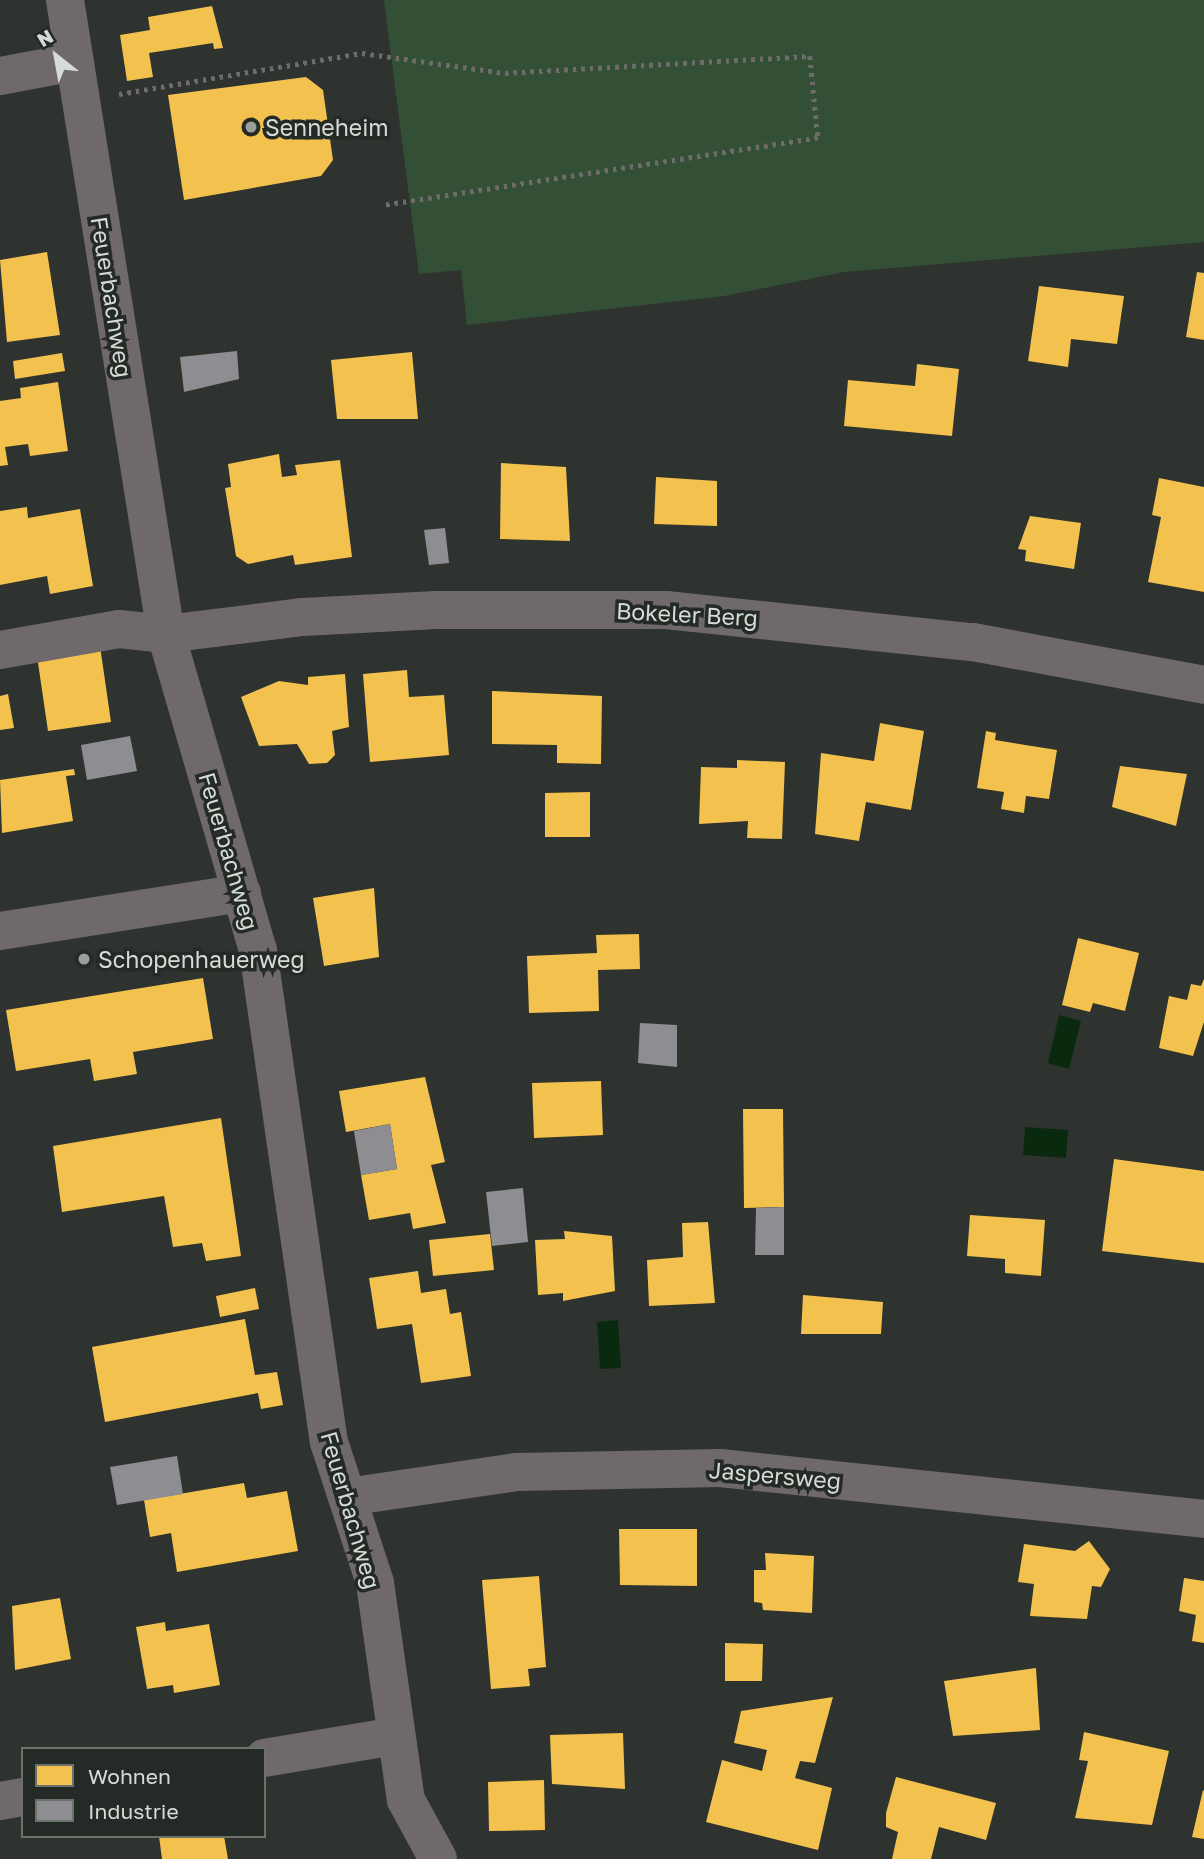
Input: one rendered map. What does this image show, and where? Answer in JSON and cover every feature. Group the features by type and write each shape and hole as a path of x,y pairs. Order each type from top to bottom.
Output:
{"street":[{"name":"Feuerbachweg","path":"65,0 166,634 242,893 269,1017 328,1442 375,1583 406,1800 438,1859"},
{"path":"0,76 74,62"},
{"name":"Bokeler Berg","path":"0,650 119,629 166,634 436,610 666,610 973,642 1204,685"},
{"path":"0,931 242,893"},
{"name":"Jaspersweg","path":"346,1497 517,1472 720,1468 1204,1519"},
{"path":"266,1758 396,1736"},
{"path":"0,1801 21,1797"}],"path":[{"path":"80,101 362,53 505,72 810,56 818,138 384,205"}],"shaded area":[{"path":"384,0 1204,0 1204,242 844,272 724,296 467,325 461,270 419,274"},
{"path":"1059,1015 1081,1021 1069,1069 1048,1063"},
{"path":"1025,1127 1068,1130 1066,1158 1023,1155"},
{"path":"618,1320 621,1368 600,1369 597,1322"}],"building: Wohnen":[{"path":"212,6 223,48 214,49 213,43 149,53 153,77 127,81 120,35 150,30 148,17"},
{"name":"Senneheim","path":"306,77 323,90 333,160 321,176 184,200 168,95"},
{"path":"47,252 60,335 7,342 0,260"},
{"path":"1197,272 1204,273 1204,340 1186,337"},
{"path":"1039,286 1124,296 1117,344 1071,339 1068,367 1028,361"},
{"path":"412,352 418,419 337,419 331,360"},
{"path":"62,353 65,371 15,379 13,361"},
{"path":"917,364 959,369 952,436 844,426 848,380 915,386"},
{"path":"58,382 68,451 30,456 28,444 5,447 8,465 0,466 0,401 21,398 20,388"},
{"path":"279,454 282,477 297,475 295,465 340,460 352,557 295,565 293,555 248,564 236,556 225,488 231,487 228,464"},
{"path":"501,463 566,467 570,541 500,539"},
{"path":"656,477 717,481 717,526 654,524"},
{"path":"1159,478 1204,487 1204,592 1148,582 1161,517 1152,515"},
{"path":"27,507 28,518 80,509 93,586 50,594 47,576 0,585 0,511"},
{"path":"1030,516 1081,523 1074,569 1025,561 1026,550 1018,549"},
{"path":"100,646 111,722 48,731 37,656"},
{"path":"407,670 409,697 444,695 449,755 370,762 363,674"},
{"path":"345,674 349,727 332,731 335,755 327,763 309,764 297,744 259,746 241,697 279,681 308,685 308,677"},
{"path":"492,691 602,696 601,764 557,763 557,745 492,744"},
{"path":"8,694 14,728 0,730 0,696"},
{"path":"880,723 924,731 911,810 866,802 859,841 815,834 821,753 874,761"},
{"path":"986,731 996,733 995,740 1057,750 1049,799 1026,796 1024,813 1001,809 1004,792 977,788"},
{"path":"737,760 785,762 782,839 747,838 748,821 699,824 701,767 737,768"},
{"path":"1120,766 1187,774 1176,826 1112,807"},
{"path":"74,769 75,775 66,776 73,821 2,833 0,780"},
{"path":"590,792 590,837 545,837 545,793"},
{"path":"374,888 379,957 324,966 313,898"},
{"path":"639,934 640,969 598,970 599,1011 529,1013 527,956 597,953 596,935"},
{"path":"1078,938 1139,953 1125,1011 1093,1003 1090,1012 1062,1005"},
{"path":"203,978 213,1039 133,1052 137,1074 94,1081 90,1059 16,1071 6,1010"},
{"path":"1204,979 1204,1022 1193,1056 1159,1048 1169,996 1187,1000 1191,984 1201,986"},
{"path":"425,1077 445,1162 431,1165 446,1223 413,1229 410,1213 369,1220 361,1175 397,1169 390,1124 346,1132 339,1091"},
{"path":"601,1081 603,1135 534,1138 532,1083"},
{"path":"743,1109 783,1109 784,1207 744,1208"},
{"path":"221,1118 241,1256 206,1261 202,1243 173,1247 164,1196 62,1212 53,1146"},
{"path":"1114,1159 1204,1171 1204,1263 1102,1251"},
{"path":"970,1215 1045,1220 1041,1276 1005,1273 1005,1259 967,1256"},
{"path":"708,1222 715,1303 649,1306 647,1260 683,1257 682,1223"},
{"path":"564,1231 612,1236 615,1291 563,1301 563,1293 538,1295 535,1240 565,1239"},
{"path":"490,1234 494,1270 433,1276 429,1240"},
{"path":"418,1271 421,1293 446,1289 450,1314 461,1312 471,1376 421,1383 412,1324 377,1329 369,1278"},
{"path":"255,1288 259,1309 220,1317 216,1296"},
{"path":"803,1295 883,1302 881,1334 801,1334"},
{"path":"245,1319 255,1375 277,1372 283,1405 261,1409 258,1393 105,1422 92,1347"},
{"path":"244,1483 247,1498 287,1491 298,1551 177,1572 171,1533 150,1537 144,1500"},
{"path":"619,1529 697,1529 697,1586 620,1585"},
{"path":"1089,1541 1110,1569 1101,1587 1092,1586 1087,1619 1030,1616 1034,1584 1018,1582 1024,1544 1075,1551"},
{"path":"765,1553 814,1556 812,1613 763,1610 762,1603 754,1602 754,1570 766,1570"},
{"path":"539,1576 546,1667 528,1669 530,1686 491,1689 482,1580"},
{"path":"1184,1578 1204,1581 1204,1643 1192,1641 1196,1615 1179,1611"},
{"path":"60,1598 71,1659 15,1670 12,1606"},
{"path":"165,1622 166,1631 209,1624 220,1685 174,1693 173,1685 147,1689 136,1627"},
{"path":"725,1643 763,1644 762,1681 725,1681"},
{"path":"1036,1668 1040,1730 953,1736 944,1681"},
{"path":"833,1697 815,1763 800,1761 795,1778 832,1788 818,1850 706,1822 722,1760 762,1771 767,1750 734,1743 741,1711"},
{"path":"1084,1732 1169,1751 1152,1825 1075,1818 1088,1761 1079,1760"},
{"path":"623,1733 625,1789 552,1784 550,1735"},
{"path":"896,1777 996,1803 986,1840 939,1827 931,1859 892,1859 898,1832 886,1827 886,1813"},
{"path":"544,1780 545,1830 489,1831 488,1782"},
{"path":"1204,1791 1204,1839 1192,1837"},
{"path":"159,1838 224,1838 228,1859 162,1859"}],"building: Industrie":[{"path":"237,351 239,379 184,392 180,357"},
{"path":"445,528 449,563 429,565 424,530"},
{"path":"130,736 137,771 87,780 81,745"},
{"path":"640,1023 677,1025 677,1067 638,1063"},
{"path":"390,1124 397,1169 361,1175 354,1131"},
{"path":"523,1188 528,1242 492,1246 486,1192"},
{"path":"784,1207 784,1255 755,1255 756,1208"},
{"path":"177,1456 183,1494 117,1505 110,1467"}],"place":[{"name":"Senneheim","path":"251,127"},
{"name":"Schopenhauerweg","path":"84,959"}]}
